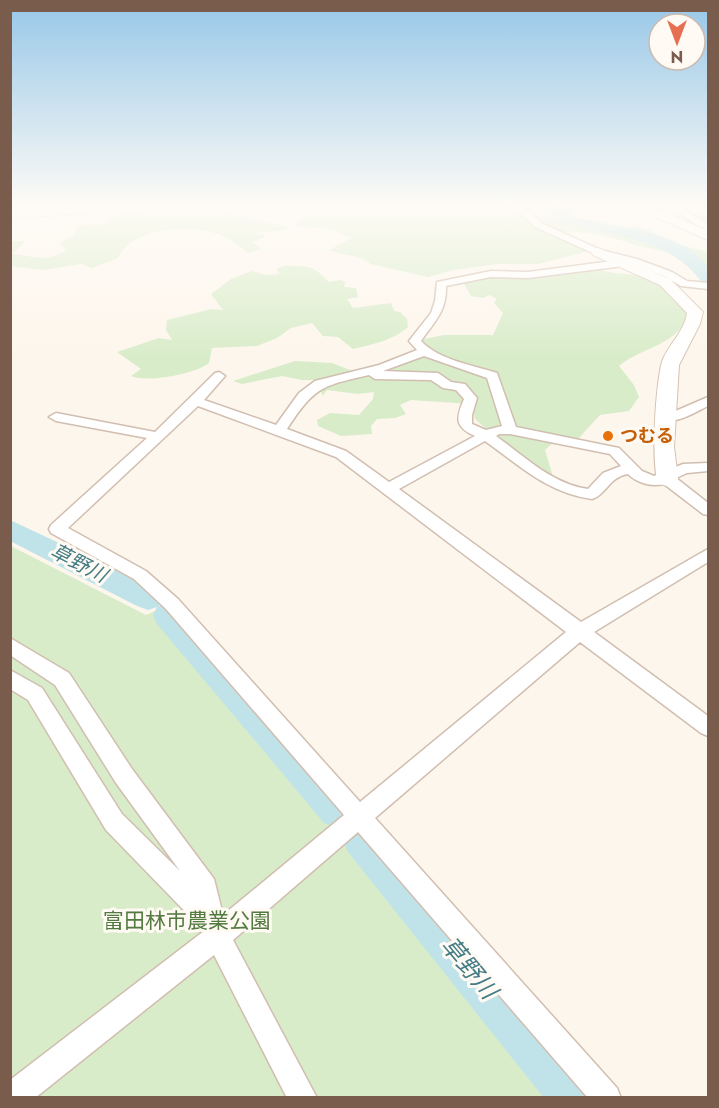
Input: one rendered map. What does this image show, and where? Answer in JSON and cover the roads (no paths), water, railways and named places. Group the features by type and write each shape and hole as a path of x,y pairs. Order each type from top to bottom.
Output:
{"street":[{"path":"608,257 665,282 695,312 692,324 673,352 670,365 664,447 667,479 708,510"},
{"path":"617,257 668,274 685,284 708,286"},
{"path":"510,430 493,376 443,360 424,351 416,341 436,315 442,300 441,284 491,274 539,274 623,264"},
{"path":"355,375 399,363 424,351"},
{"path":"279,431 313,387 333,377 429,375 447,385 460,387 471,398 465,416 469,428 485,434 553,483 592,494 612,473 631,469"},
{"path":"219,376 196,401 57,529 140,575 172,604 607,1098"},
{"path":"196,401 329,448 388,489 708,727"},
{"path":"666,416 673,417 708,401"},
{"path":"56,417 156,436"},
{"path":"388,489 496,430 510,430 614,451 623,456 631,469 644,478 661,481 686,468 708,467"},
{"path":"11,1098 216,927 361,817 580,632 708,555"},
{"path":"10,645 62,679 124,776 206,887 216,927 229,962 303,1098"},
{"path":"10,678 35,694 114,822 216,927"}],"waterway":[{"path":"687,257 696,263 708,279"},
{"name":"草野川","path":"10,529 148,598"},
{"name":"草野川","path":"168,615 338,810"},
{"name":"草野川","path":"362,838 576,1098"}],"place":[{"name":"つむる","path":"608,436"}],"park label":[{"name":"富田林市農業公園","path":"187,921"}]}
